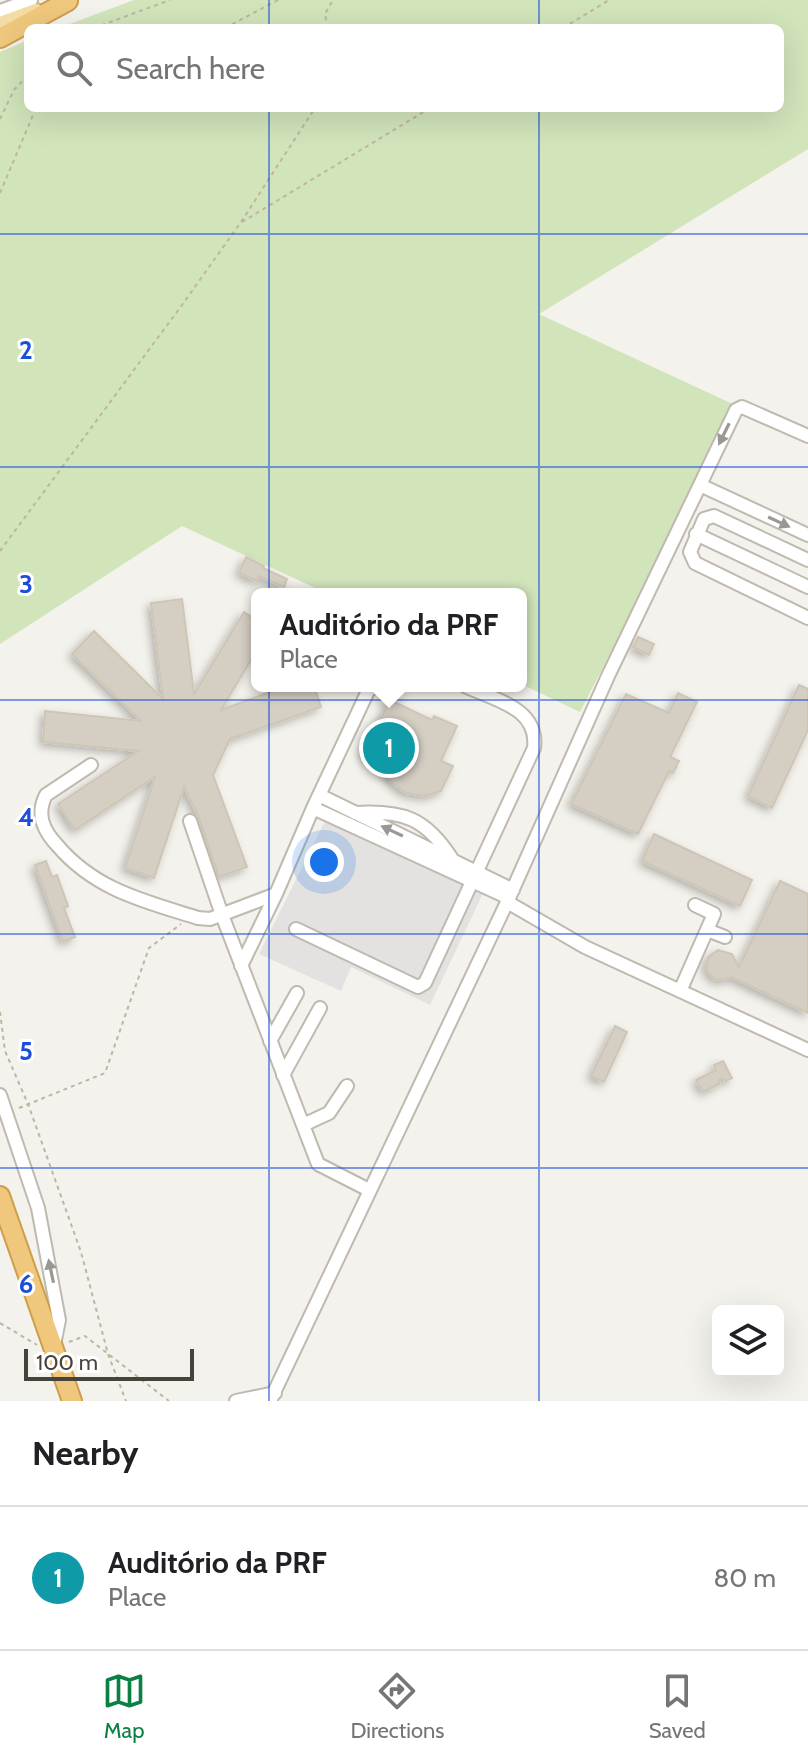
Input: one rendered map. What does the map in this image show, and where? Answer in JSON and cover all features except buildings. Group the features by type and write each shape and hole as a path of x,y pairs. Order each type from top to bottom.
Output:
{"highway":[{"path":"25,24 69,0"},
{"path":"0,38 24,25"},
{"path":"0,1196 72,1401"}],"main road":[{"path":"0,25 69,0"}],"lane":[{"path":"0,11 31,0"},
{"path":"236,1401 268,1398 510,897 608,676 740,407 808,436"},
{"path":"700,485 808,535"},
{"path":"808,560 714,516 704,519 690,552 695,563 808,618"},
{"path":"696,534 808,587"},
{"path":"241,966 368,692"},
{"path":"296,929 421,987 534,748 536,735 532,723 524,714 478,692"},
{"path":"91,765 46,795 41,816 43,827 53,841 90,877 125,895 210,919 276,894"},
{"path":"316,801 474,875"},
{"path":"350,817 452,859 585,947 808,1050"},
{"path":"190,821 241,966 318,1164 369,1190"},
{"path":"680,991 714,914 695,905"},
{"path":"707,930 725,937"},
{"path":"270,1041 297,993"},
{"path":"283,1075 320,1008"},
{"path":"303,1125 329,1113 347,1086"},
{"path":"0,1095 38,1208 59,1320 54,1348"}],"path":[{"path":"105,24 170,0"},
{"path":"233,24 278,0"},
{"path":"327,24 325,14 333,0"},
{"path":"570,24 609,0"},
{"path":"0,119 14,90 24,79"},
{"path":"0,193 34,112"},
{"path":"0,551 241,222 312,112"},
{"path":"241,222 423,112"},
{"path":"7,1113 105,1073 149,948 191,916"},
{"path":"0,1012 5,1051 28,1104 81,1252 108,1354 126,1401"},
{"path":"0,1323 41,1348 54,1348 85,1336 169,1401"}],"green space":[{"path":"134,0 808,0 808,149 539,314 737,406 580,712 527,687 527,588 315,588 182,526 0,644 0,52 24,42 24,112 784,112 784,24 70,24"}],"shaded area":[{"path":"326,819 486,887 430,1005 351,967 341,991 259,954"}],"place":[{"name":"Auditório da PRF","path":"389,748"}]}
